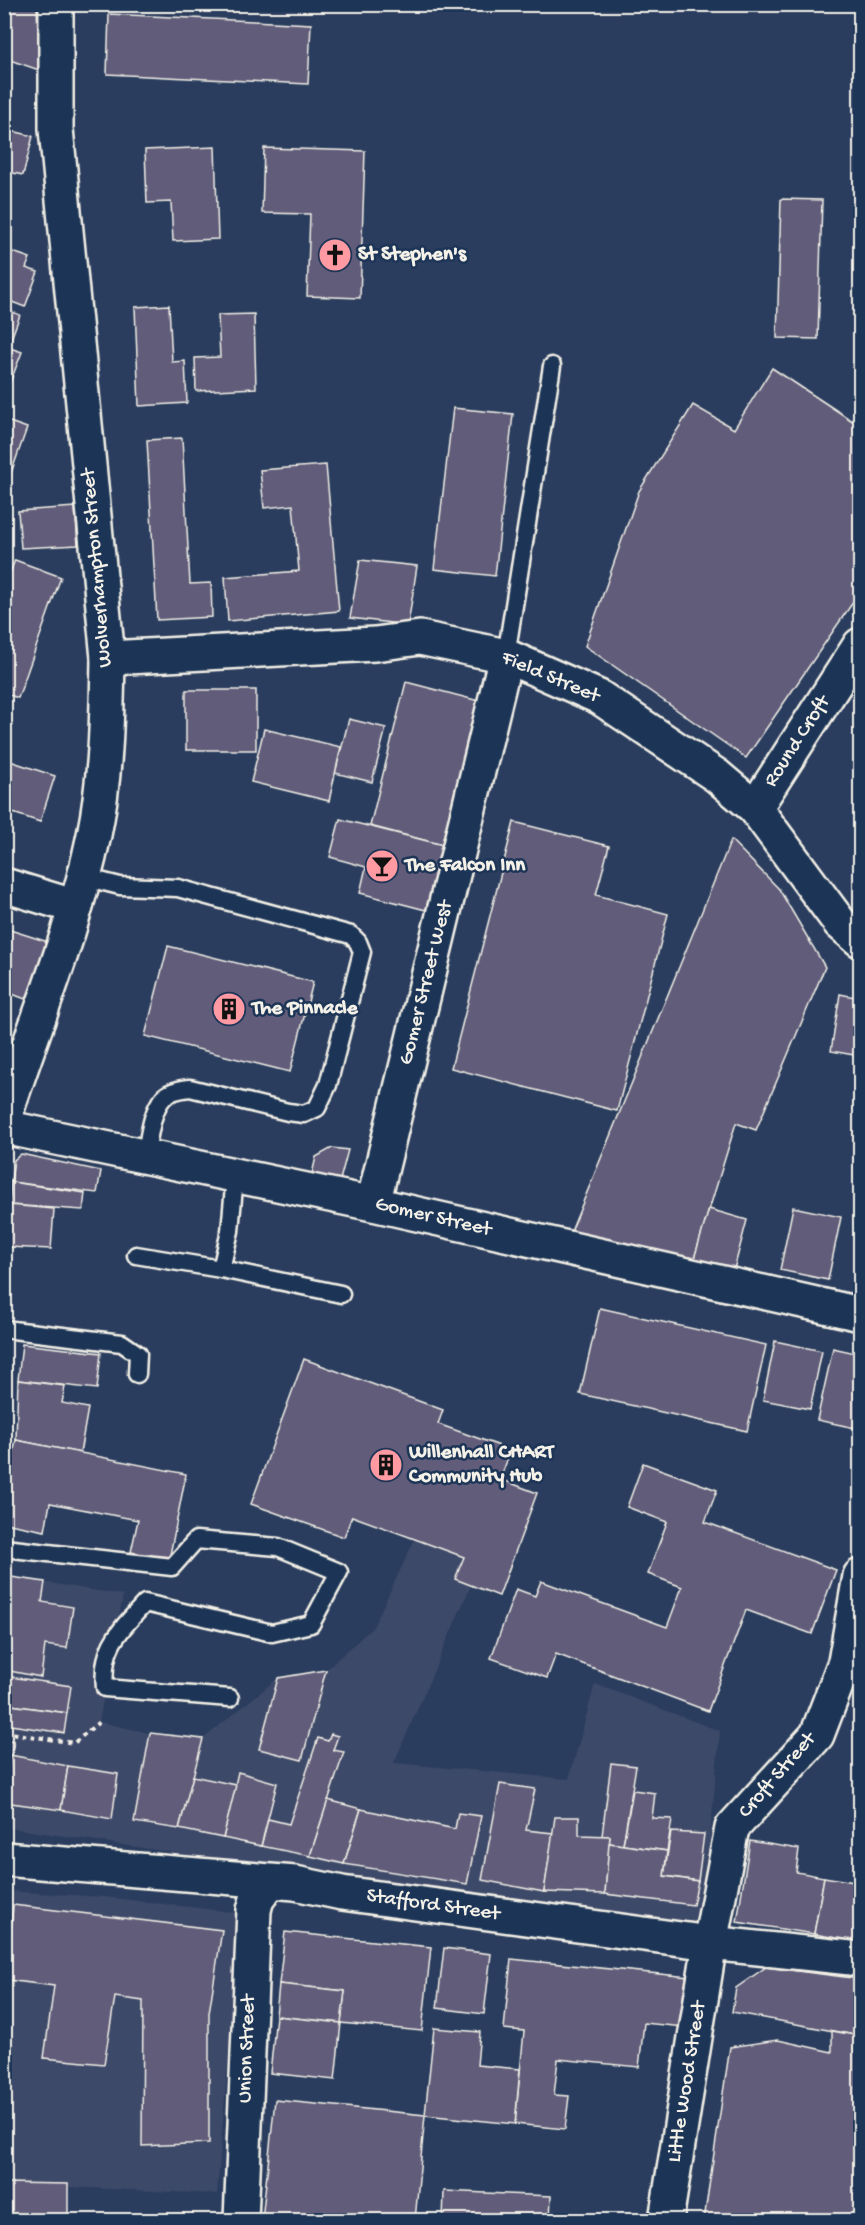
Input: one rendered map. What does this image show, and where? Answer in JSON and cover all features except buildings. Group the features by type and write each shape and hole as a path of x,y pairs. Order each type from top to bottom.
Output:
{"street":[{"name":"Wolverhampton Street","path":"4,1119 80,892 95,834 106,744 108,658 57,129 56,4"},
{"name":"Field Street","path":"108,658 375,644 420,638 506,656 599,697 676,746 755,808 840,922 861,940"},
{"name":"Round Croft","path":"755,808 861,645"},
{"name":"Gomer Street West","path":"373,1204 506,656"},
{"path":"4,885 80,892"},
{"name":"Gomer Street","path":"4,1127 373,1204 861,1314"},
{"name":"Croft Street","path":"710,1943 732,1828 817,1735 844,1662 861,1576"},
{"name":"Stafford Street","path":"4,1859 270,1881 710,1943 861,1959"},
{"name":"Union Street","path":"241,2220 254,1910 257,1899 270,1881"},
{"name":"Little Wood Street","path":"666,2220 710,1943"}],"lane":[{"path":"506,656 552,366"},
{"path":"80,892 120,886 178,888 351,936 358,942 362,952 328,1085 317,1108 304,1114 288,1112 190,1088 176,1090 164,1097 152,1125 146,1157"},
{"path":"221,1269 230,1231 235,1176"},
{"path":"136,1255 221,1269 340,1294"},
{"path":"4,1329 122,1343 138,1354 137,1374"},
{"path":"4,1548 172,1567 196,1540 278,1547 339,1572 311,1624 272,1633 145,1603 112,1639 103,1667 105,1688 230,1698"}],"path":[{"path":"4,1732 74,1743 99,1722"}],"shaded area":[{"path":"415,1539 464,1557 455,1579 471,1585 394,1763 569,1779 595,1684 720,1731 702,1923 539,1908 5,1827 4,1576 123,1595 99,1722 149,1733 203,1739 278,1678 326,1670 373,1627"},
{"path":"5,1891 104,1897 240,1913 217,2194 5,2184"}],"place":[{"name":"St Stephen's","path":"335,255"},
{"name":"The Falcon Inn","path":"382,866"},
{"name":"The Pinnacle","path":"229,1009"},
{"name":"Willenhall CHART Community Hub","path":"386,1465"}]}
